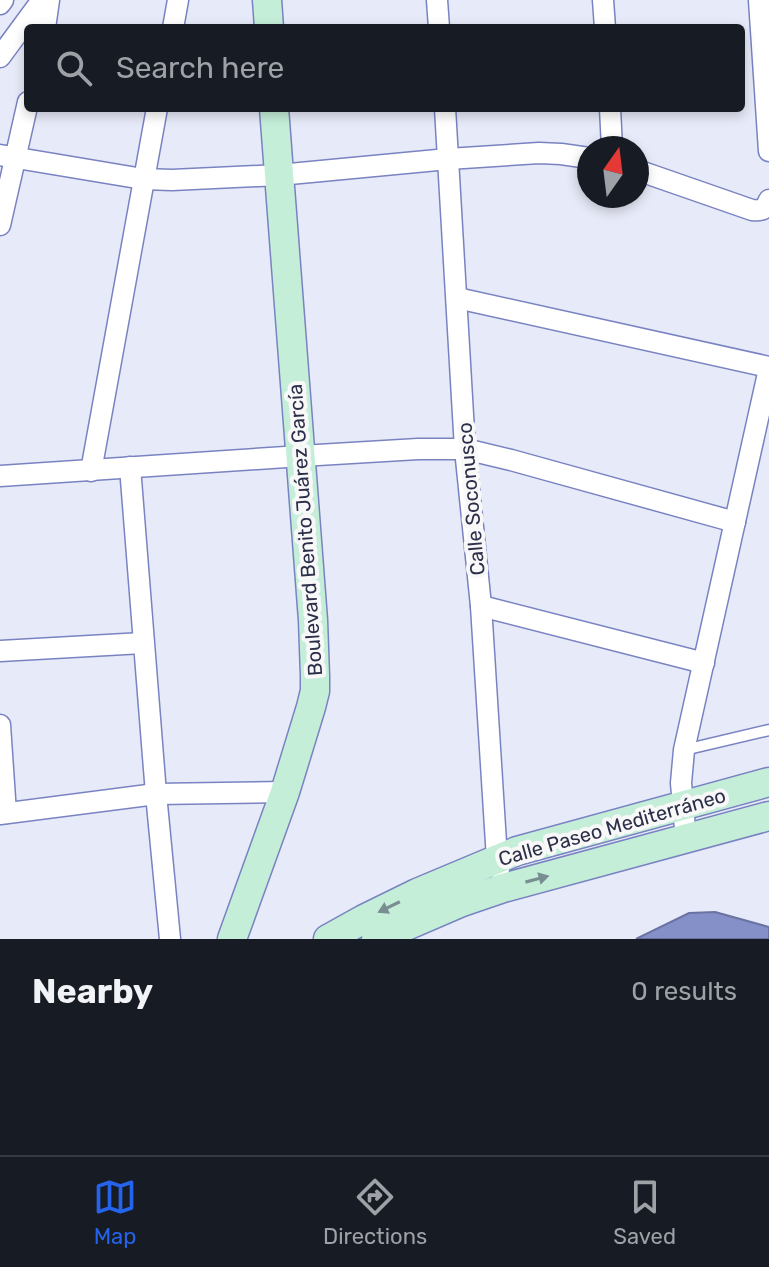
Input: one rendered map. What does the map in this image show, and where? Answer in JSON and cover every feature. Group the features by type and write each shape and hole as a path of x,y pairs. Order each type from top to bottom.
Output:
{"street":[{"path":"24,24 42,0"},
{"path":"46,24 49,0"},
{"path":"174,24 178,0"},
{"path":"267,0 269,24"},
{"path":"437,0 439,24"},
{"path":"603,0 605,24"},
{"path":"759,0 766,41 769,151"},
{"path":"0,57 24,24"},
{"path":"0,225 8,156 24,112"},
{"path":"91,471 156,112"},
{"name":"Boulevard Benito Juárez García","path":"243,933 315,691 313,620 274,112"},
{"name":"Calle Soconusco","path":"445,112 465,449 481,606 497,859 503,888"},
{"path":"610,112 611,136"},
{"path":"8,156 143,179 279,175 539,153 577,156"},
{"path":"649,174 752,210 762,211 769,200"},
{"path":"457,298 769,368 684,750 681,783 686,840"},
{"path":"0,476 418,449 465,449 735,522"},
{"path":"130,467 170,939"},
{"path":"481,606 704,663"},
{"path":"0,651 143,643"},
{"path":"0,725 3,814 156,794 285,792"},
{"name":"Calle Paseo Mediterráneo","path":"328,939 417,893 497,859 769,782"},
{"name":"Calle Paseo Mediterráneo","path":"376,939 503,888 769,816"}],"lane":[{"path":"684,750 769,730"}],"water":[{"path":"715,912 769,927 769,939 636,939 689,913"}]}
